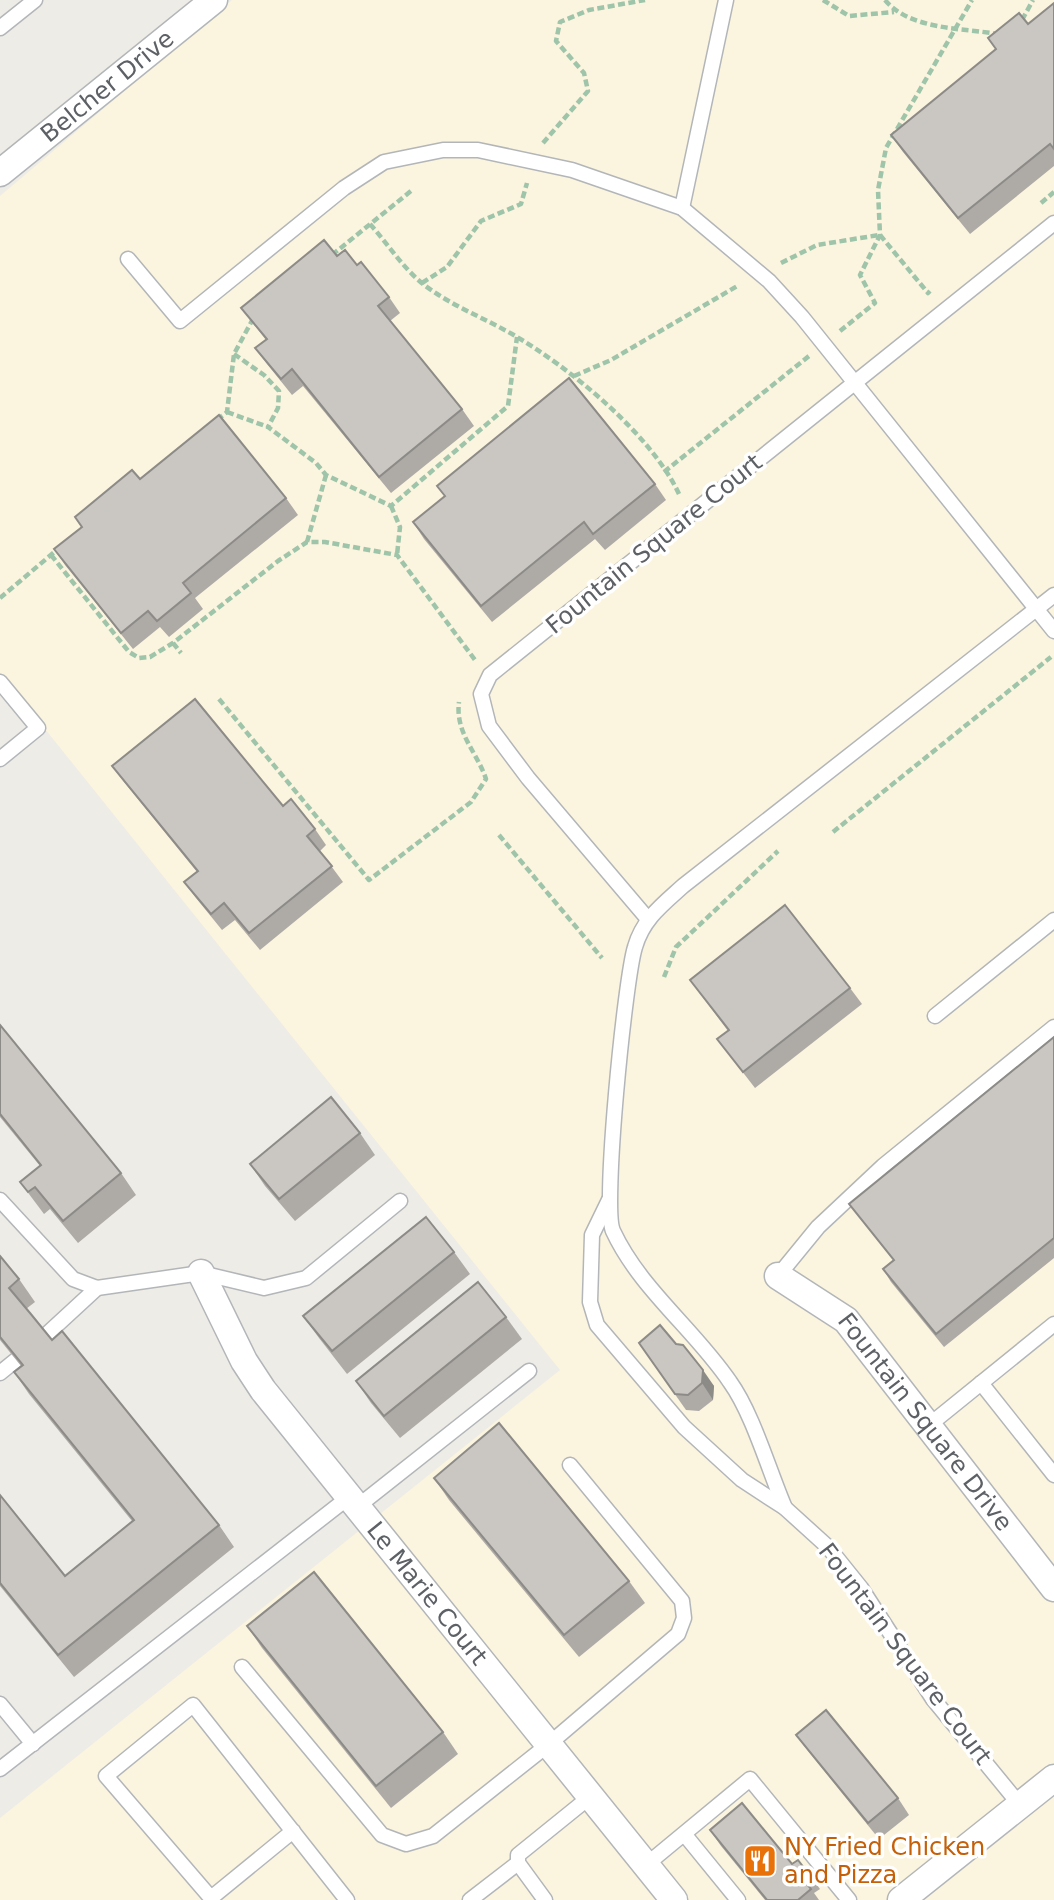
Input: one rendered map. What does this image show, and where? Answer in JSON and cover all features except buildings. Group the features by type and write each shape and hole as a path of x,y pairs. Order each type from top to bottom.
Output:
{"street":[{"name":"Belcher Drive","path":"0,173 214,0"},
{"name":"Le Marie Court","path":"201,1273 244,1361 263,1390 674,1900"},
{"name":"Fountain Square Drive","path":"778,1276 846,1320 1054,1588"},
{"path":"901,1900 1054,1777"}],"lane":[{"path":"0,29 35,0"},
{"path":"682,208 726,0"},
{"path":"128,259 180,321 353,182 384,162 443,150 478,150 572,170 682,208 761,274 824,344 1054,631"},
{"name":"Fountain Square Court","path":"647,918 489,726 481,694 490,675 1054,223"},
{"name":"Fountain Square Court","path":"785,1508 731,1382 628,1258 611,1228 616,1096 634,948 647,918 690,880 1054,595"},
{"path":"0,682 38,728 0,759"},
{"path":"935,1016 1054,920"},
{"path":"778,1276 818,1227 883,1167 1054,1027"},
{"name":"Fountain Square Court","path":"610,1199 592,1235 590,1302 597,1325 684,1427 742,1480 785,1508 836,1557 905,1653 933,1699 1020,1805"},
{"path":"0,1200 73,1279 97,1288 201,1273 264,1288 306,1278 400,1201"},
{"path":"46,1335 97,1288"},
{"path":"928,1426 1054,1324"},
{"path":"0,1373 16,1360"},
{"path":"0,1769 529,1371"},
{"path":"981,1383 1054,1475"},
{"path":"242,1667 382,1835 406,1844 433,1836 549,1744 678,1634 684,1618 682,1601 570,1465"},
{"path":"0,1704 33,1744"},
{"path":"293,1832 211,1898 106,1776 193,1705 347,1900"},
{"path":"646,1865 750,1779 849,1900"},
{"path":"545,1900 518,1863 518,1855 591,1796"},
{"path":"685,1835 738,1900"},
{"path":"470,1900 518,1863"}],"path":[{"path":"539,148 588,91 584,73 556,41 560,23 589,10 645,0"},
{"path":"823,0 849,16 895,12 917,21 1000,35"},
{"path":"885,0 895,12"},
{"path":"664,472 875,303 860,275 880,235 878,190 886,148 972,0"},
{"path":"1017,27 1033,0"},
{"path":"422,283 447,267 481,221 521,204 529,176"},
{"path":"327,258 411,191"},
{"path":"1033,209 1054,192"},
{"path":"370,224 422,283 465,310 517,337 574,376 622,420 680,494 670,502"},
{"path":"574,376 611,360 817,245 880,235"},
{"path":"880,235 928,293 938,285"},
{"path":"206,429 227,412 234,355 252,318 263,310"},
{"path":"391,506 508,406 517,337"},
{"path":"234,355 264,375 279,391 278,408 268,427"},
{"path":"227,412 268,427 316,463 326,475 391,506 400,527 397,555 475,660"},
{"path":"307,542 326,475"},
{"path":"51,555 129,652 139,658 150,657 173,643 307,542 325,542 397,555"},
{"path":"0,598 61,547"},
{"path":"173,643 181,653"},
{"path":"468,669 482,651"},
{"path":"832,832 1051,657"},
{"path":"219,699 369,880 471,802 481,791 486,779 481,765 464,739 459,699"},
{"path":"499,835 602,958"},
{"path":"664,977 676,947 778,851"}],"shaded area":[{"path":"232,0 1054,0 1054,1900 0,1900 0,1818 560,1370 0,673 0,196"}],"place":[{"name":"NY Fried Chicken and Pizza","path":"760,1861"}]}
